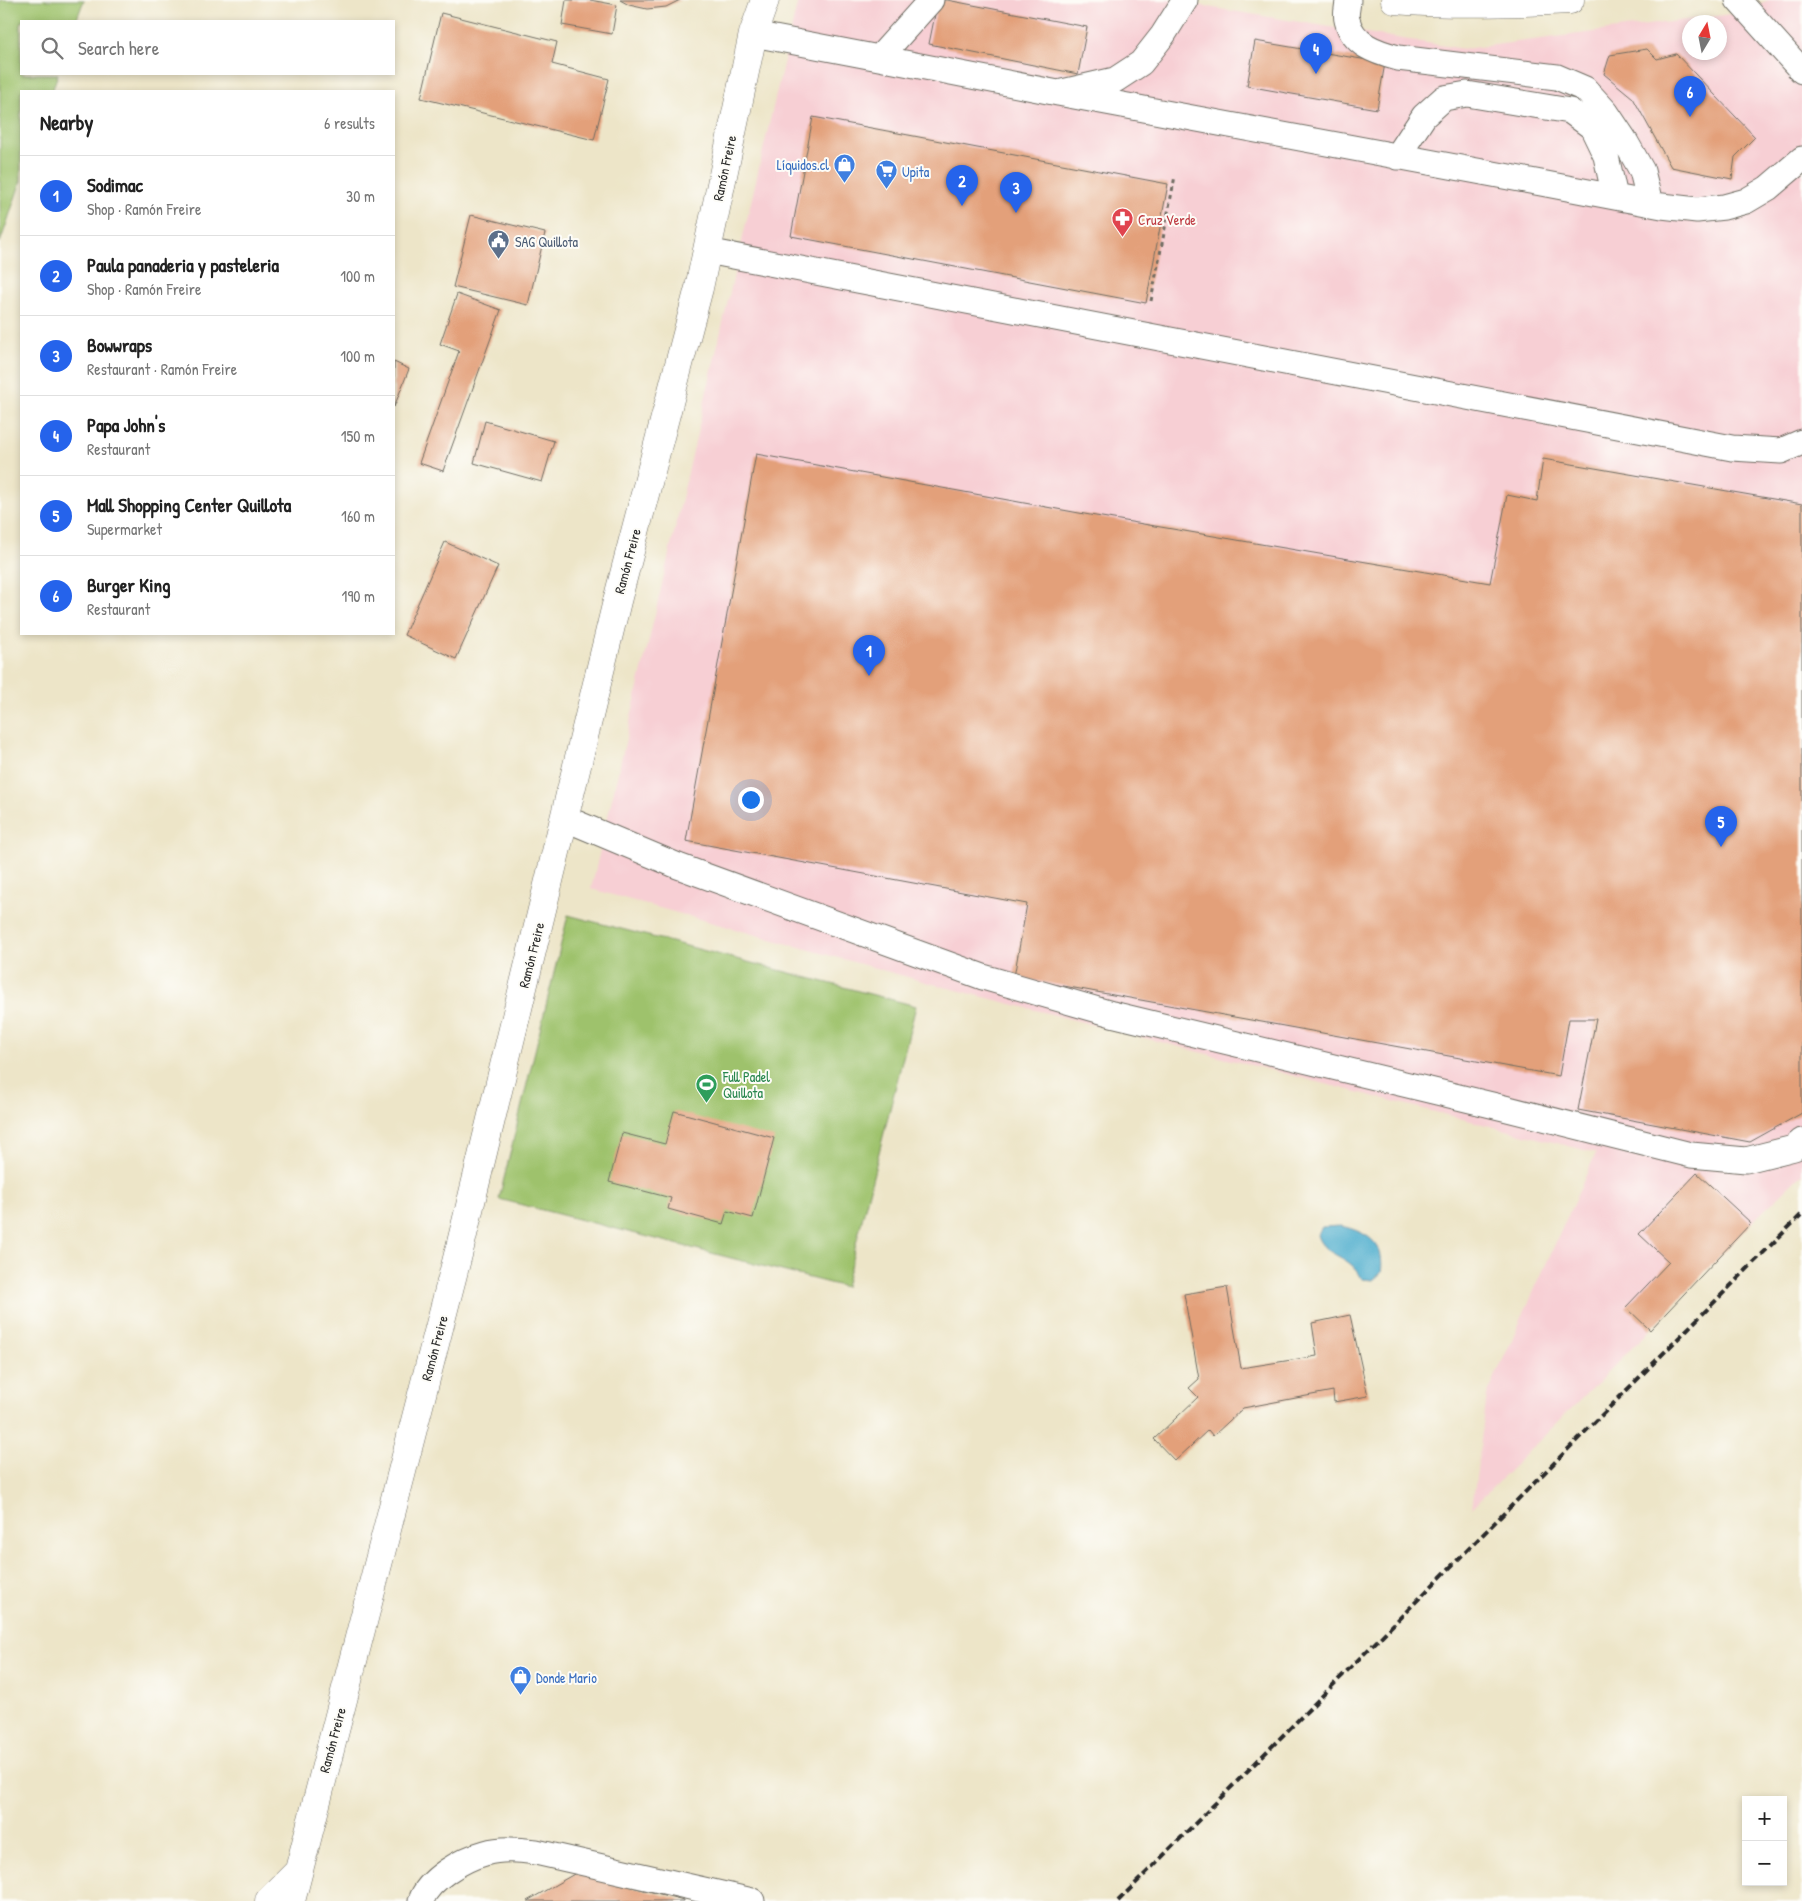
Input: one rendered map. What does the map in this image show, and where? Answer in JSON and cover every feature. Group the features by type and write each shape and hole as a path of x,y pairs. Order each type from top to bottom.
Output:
{"main road":[{"name":"Ramón Freire","path":"753,34 755,0"},
{"name":"Ramón Freire","path":"291,1901 460,1247 617,601 707,251 753,34 765,0"},
{"path":"1395,0 1497,4 1570,0"},
{"name":"Ramón Freire","path":"269,1901 297,1872"}],"lane":[{"path":"879,58 932,0"},
{"path":"1058,93 1115,80 1141,63 1163,35 1185,0"},
{"path":"1348,0 1346,19 1357,41 1374,51 1398,58 1557,77 1585,89 1606,112 1624,139 1642,171 1650,203"},
{"path":"1738,0 1802,72"},
{"path":"753,34 1397,157 1697,210 1724,207 1746,201 1768,188 1802,159"},
{"path":"1397,157 1424,116 1444,98 1466,94 1570,111 1592,127 1606,156 1615,197"},
{"path":"707,251 1732,448 1781,451 1802,442"},
{"path":"564,818 678,866 983,977 1112,1014 1494,1105 1692,1156 1746,1160 1794,1148 1802,1142"},
{"path":"421,1901 424,1892 444,1873 484,1853 508,1850 536,1852 752,1901"}],"path":[{"path":"1144,335 1175,176"}],"shaded area":[{"path":"798,0 1185,0 1202,6 1464,49 1682,20 1682,60 1727,60 1727,15 1723,15 1769,0 1802,0 1802,1174 1751,1223 1650,1330 1472,1508 1487,1395 1596,1153 929,983 591,889"}],"green space":[{"path":"0,0 84,0 76,20 20,20 20,75 58,75 52,90 20,90 20,184 0,243"},
{"name":"Full Padel Quillota","path":"568,915 916,1006 845,1287 499,1199"}],"water":[{"path":"1341,1226 1359,1232 1373,1240 1381,1254 1382,1263 1381,1273 1373,1280 1362,1279 1351,1264 1325,1248 1320,1242 1317,1235 1322,1227"}],"building":[{"path":"566,0 590,0 617,5 612,34 562,25"},
{"path":"620,0 680,0 666,7 647,9 629,5"},
{"path":"938,0 947,0 1087,27 1078,74 929,44"},
{"path":"441,13 557,42 552,64 609,79 594,140 421,98"},
{"path":"1255,41 1385,63 1377,109 1247,86"},
{"path":"1647,49 1657,59 1676,54 1755,137 1735,157 1732,179 1671,167 1633,98 1604,74 1610,55"},
{"path":"813,117 1168,184 1146,303 791,236"},
{"name":"SAG Quillota","path":"471,215 545,233 528,305 453,287"},
{"path":"457,294 501,310 443,471 419,463 459,351 440,344"},
{"path":"395,362 409,369 395,404"},
{"path":"485,421 554,441 542,482 474,463"},
{"path":"756,454 1090,515 1490,583 1507,495 1537,501 1543,459 1802,504 1802,1113 1750,1142 1578,1110 1596,1019 1569,1019 1559,1076 1014,977 1027,904 686,841"},
{"path":"445,542 498,566 456,659 404,635"},
{"path":"674,1111 774,1138 753,1218 727,1211 723,1224 668,1209 671,1198 609,1182 622,1133 665,1144"},
{"path":"1697,1173 1751,1223 1650,1330 1626,1307 1669,1262 1639,1234"},
{"path":"1227,1287 1241,1368 1317,1356 1312,1323 1350,1315 1368,1396 1334,1402 1333,1391 1243,1408 1213,1436 1208,1430 1175,1461 1154,1439 1198,1397 1189,1388 1199,1379 1184,1294"},
{"path":"576,1873 684,1900 684,1901 527,1901"}],"railway":[{"path":"1118,1901 1802,1214"}],"place":[{"name":"Papa John's","path":"1316,74"},
{"name":"Burger King","path":"1690,117"},
{"name":"Líquidos.cl","path":"845,183"},
{"name":"Upita","path":"886,190"},
{"name":"Paula panaderia y pasteleria","path":"962,206"},
{"name":"Bowwraps","path":"1016,213"},
{"name":"Cruz Verde","path":"1122,238"},
{"name":"SAG Quillota","path":"499,260"},
{"name":"Sodimac","path":"869,676"},
{"name":"Mall Shopping Center Quillota","path":"1721,847"},
{"name":"Full Padel Quillota","path":"707,1103"},
{"name":"Donde Mario","path":"520,1696"}]}
